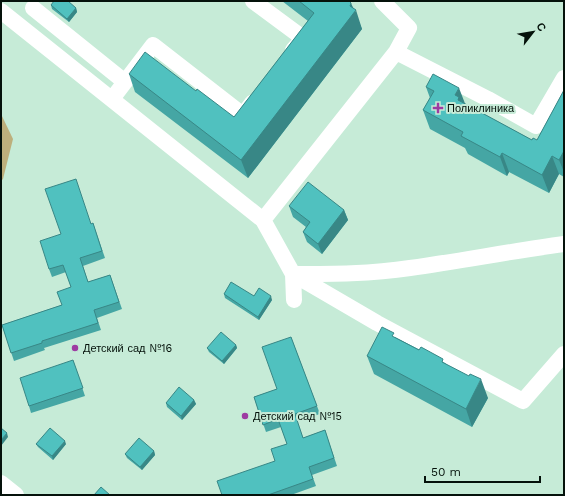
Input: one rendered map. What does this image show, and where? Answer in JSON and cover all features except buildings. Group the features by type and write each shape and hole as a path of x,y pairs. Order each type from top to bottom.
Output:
{"street":[{"path":"253,1 303,38 284,62"},
{"path":"263,220 396,52 410,28 382,1"},
{"path":"32,3 125,82"},
{"path":"1,12 263,220 293,274 294,300"},
{"path":"112,99 153,45 243,115 261,91"},
{"path":"396,52 488,99 536,126 564,78"},
{"path":"293,274 343,274 408,268 515,250 564,244"},
{"path":"293,274 377,323 523,401 564,354"},
{"path":"1,483 16,495"}],"shaded area":[{"path":"1,114 13,139 3,179 1,181"}],"place":[{"name":"Поликлиника","path":"438,108"},
{"name":"Детский сад №16","path":"75,348"},
{"name":"Детский сад №15","path":"245,416"}]}
